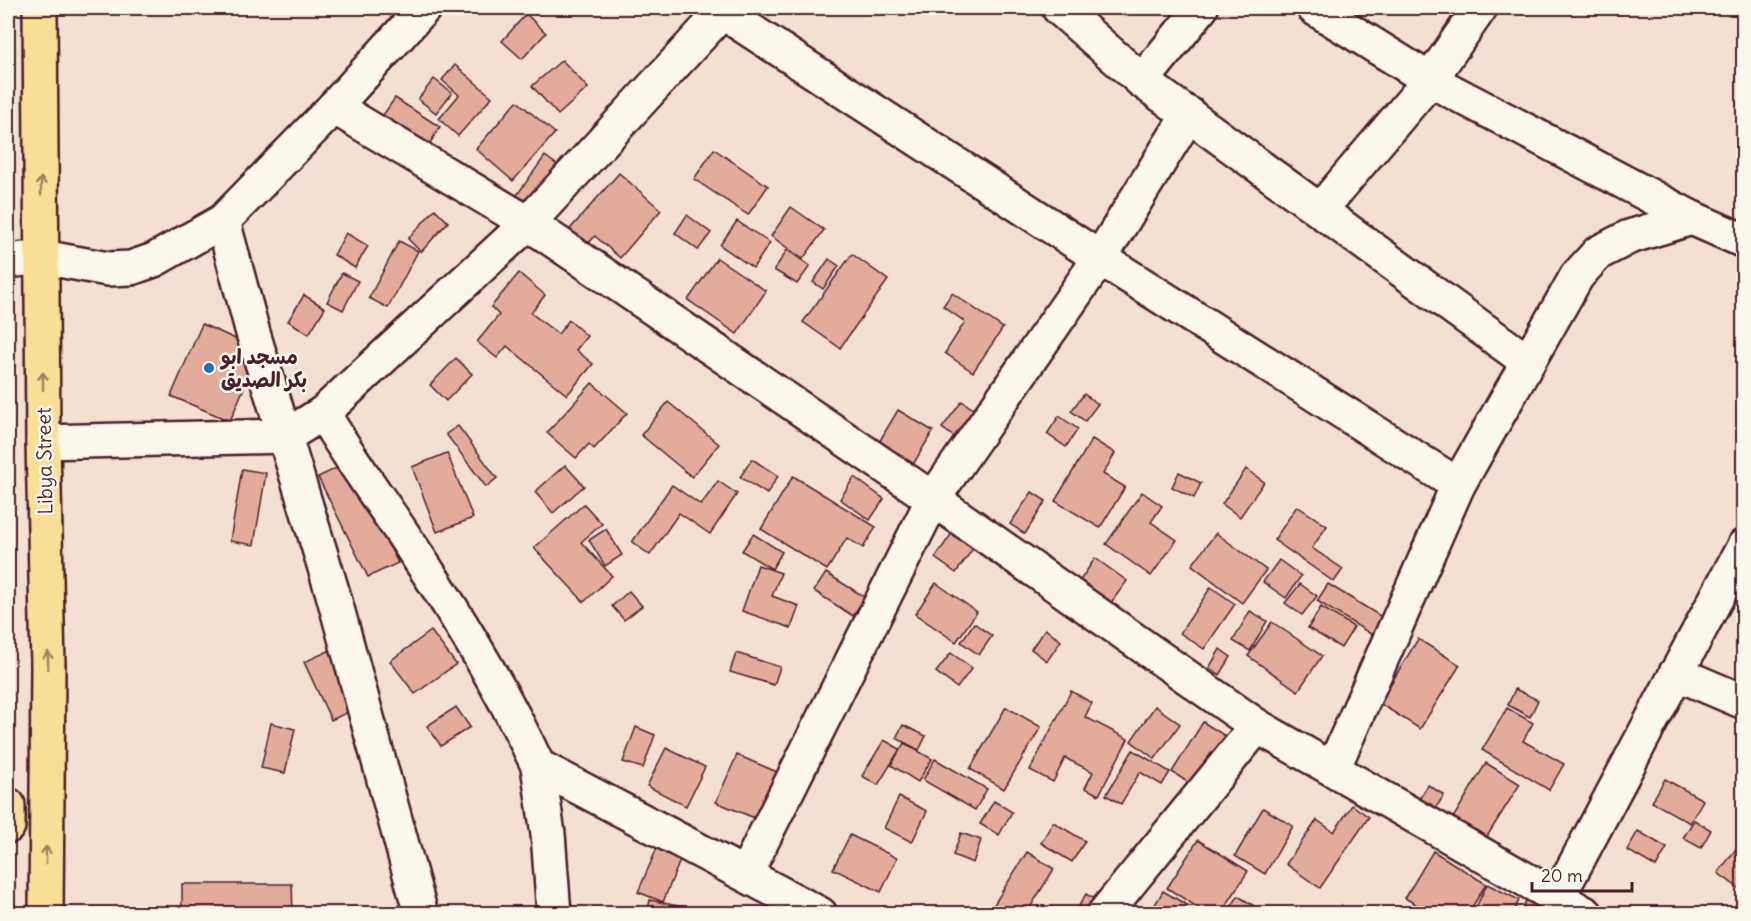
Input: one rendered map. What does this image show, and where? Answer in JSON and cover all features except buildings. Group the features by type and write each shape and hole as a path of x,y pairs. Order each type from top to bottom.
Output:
{"main road":[{"name":"Libya Street","path":"40,8 43,442 48,667 46,914"},
{"path":"8,805 8,826"}],"street":[{"path":"8,261 42,257 108,269 131,268 154,260 223,221 334,107 424,8"},
{"path":"1059,8 1142,81 1528,362"},
{"path":"1142,81 1201,8"},
{"path":"1314,8 1430,80 1692,218 1743,242"},
{"path":"1320,210 1430,80 1480,8"},
{"path":"43,442 286,436 322,413 528,223 721,9 1100,258 1458,485"},
{"path":"334,107 528,223 933,499 1257,726 1571,906 1676,673 1743,546"},
{"path":"746,873 933,499 1100,258 1189,114"},
{"path":"1333,769 1458,485 1577,276 1598,253 1629,237 1692,218"},
{"path":"223,221 253,333 333,594 421,914"},
{"path":"322,413 348,455 415,551 499,689 538,766 548,834 554,914"},
{"path":"1676,673 1743,702"},
{"path":"1111,911 1257,726"},
{"path":"538,766 746,873 820,914"}],"place":[{"name":"مسجد ابو بكر الصديق","path":"209,368"}]}
